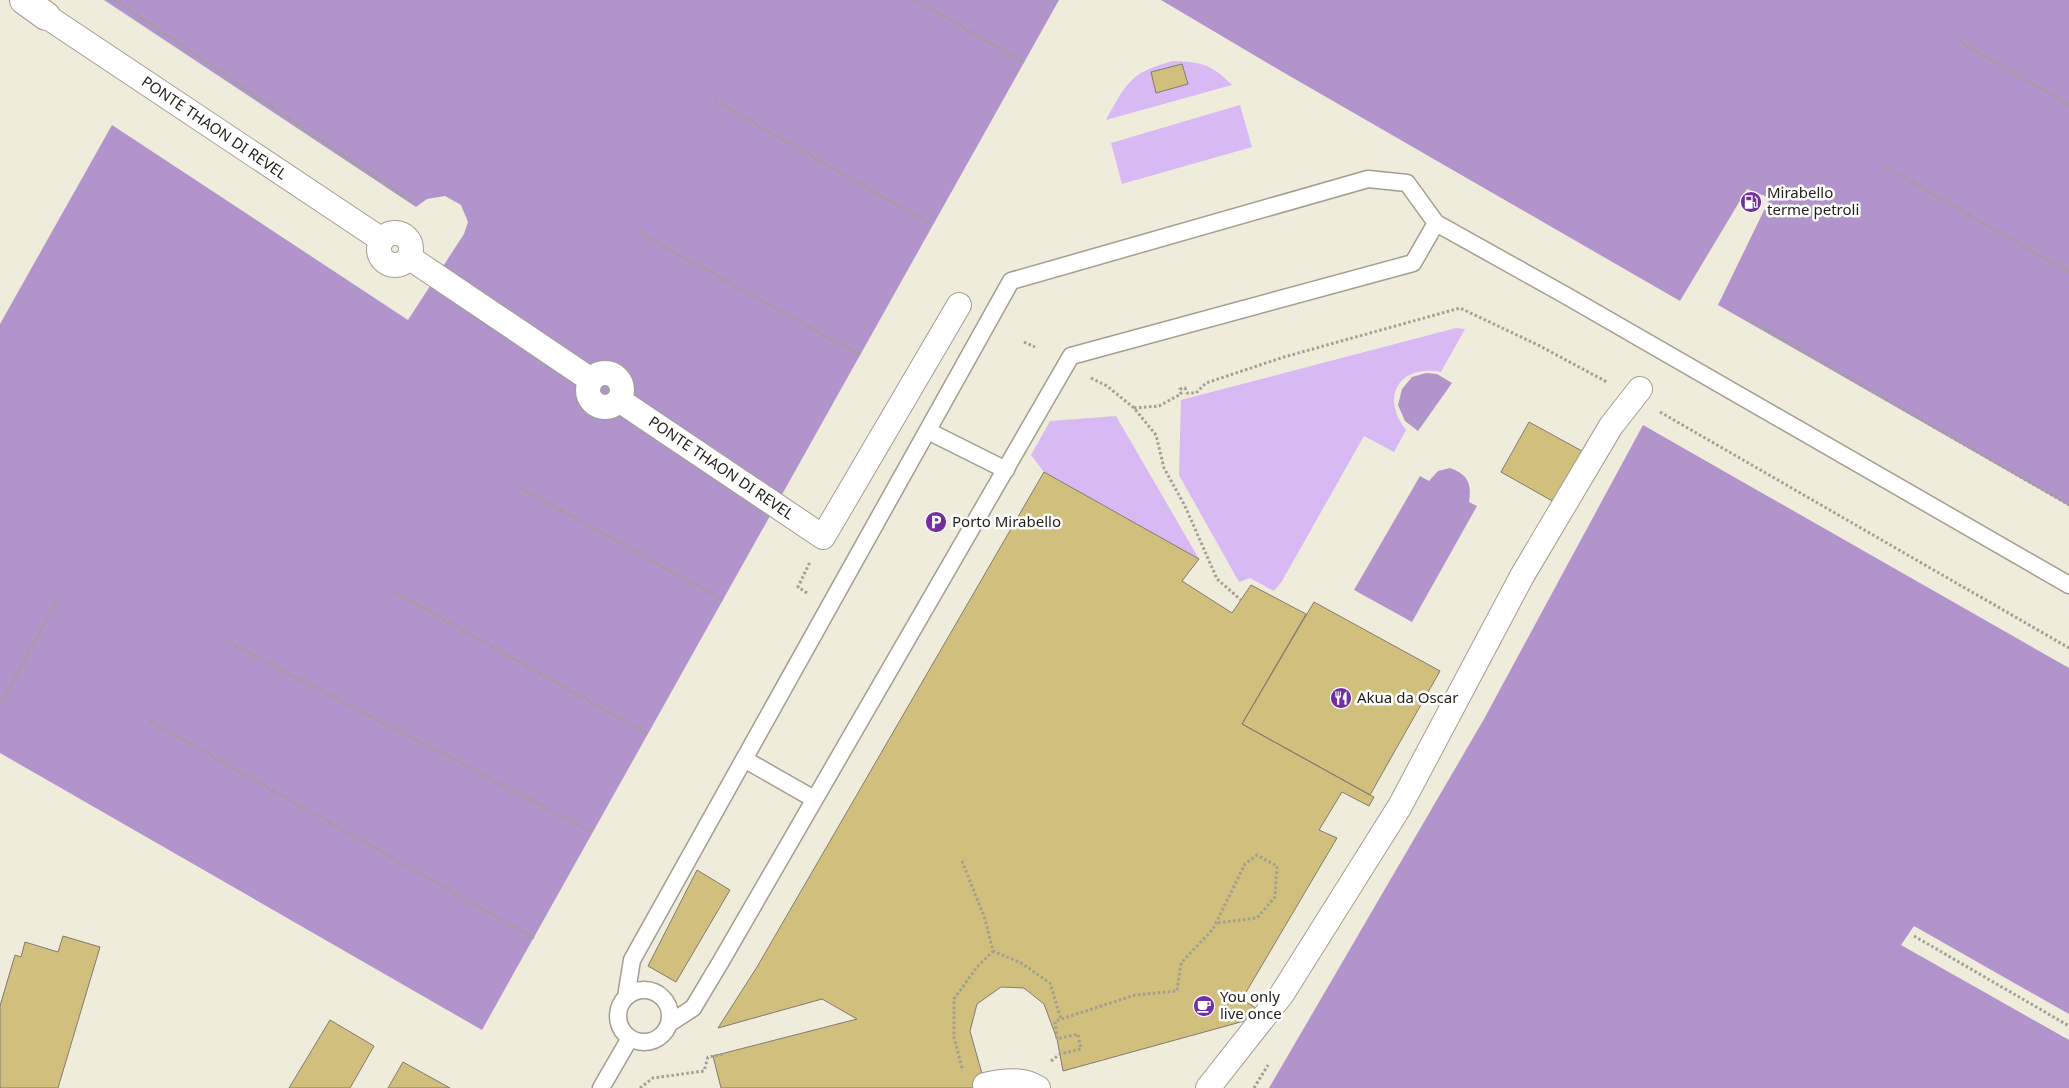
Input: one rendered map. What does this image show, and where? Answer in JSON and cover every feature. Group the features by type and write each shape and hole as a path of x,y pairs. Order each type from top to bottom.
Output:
{"street":[{"path":"24,0 46,16"},
{"name":"PONTE THAON DI REVEL","path":"46,16 382,240 391,233 402,234 412,244 410,258 591,380 601,373 614,376 621,385 622,392 619,400 823,537"},
{"path":"823,537 959,306"},
{"path":"1208,1088 1282,994 1400,806 1522,576 1611,426 1636,393"},
{"path":"985,1085 1002,1082 1030,1083 1038,1088"}],"lane":[{"path":"1436,223 1413,263 1071,356 693,1008 670,1024 659,1038 651,1042 642,1042 630,1038 620,1028 617,1019 618,1011 626,997 632,960 1011,281 1368,179 1407,183 1436,223 1565,295 2069,585"},
{"path":"928,431 1006,470"},
{"path":"744,759 814,799"},
{"path":"626,997 641,990 657,993 669,1005 671,1014 670,1024"},
{"path":"601,1088 630,1038"}],"path":[{"path":"115,0 411,201"},
{"path":"915,0 1024,62"},
{"path":"1959,41 2069,105"},
{"path":"716,101 932,226"},
{"path":"1886,167 2069,272"},
{"path":"638,232 860,355"},
{"path":"1134,408 1159,406 1181,394 1180,389 1185,388 1187,393 1196,393 1206,383 1284,357 1460,308 1636,393"},
{"path":"1747,319 2069,505"},
{"path":"1024,342 1035,347"},
{"path":"1086,376 1108,386 1134,408 1156,435 1164,468 1185,506 1217,579 1241,600"},
{"path":"1654,408 2069,648"},
{"path":"521,488 723,600"},
{"path":"823,537 798,587 830,606"},
{"path":"394,592 648,734"},
{"path":"0,705 58,599"},
{"path":"222,639 593,832"},
{"path":"150,721 534,938"},
{"path":"1060,1054 1081,1049 1078,1034 1057,1038 1055,1021 1135,994 1177,991 1181,963 1213,929 1245,864 1257,855 1277,866 1275,897 1257,918 1216,924"},
{"path":"962,861 985,919 993,951"},
{"path":"1914,936 2069,1026"},
{"path":"993,951 1021,963 1050,983 1061,1019"},
{"path":"963,1072 954,1037 954,999 977,966 993,951"},
{"path":"640,1088 653,1078 704,1071 708,1057 725,1054"},
{"path":"1254,1088 1269,1062"}],"shaded area":[{"path":"104,0 1059,0 482,1030 0,753 0,324 112,125 408,320 464,234 468,222 461,205 445,196 427,199 416,207"},
{"path":"1161,0 2069,0 2069,506 1718,305 1770,198 1747,189 1680,301"},
{"path":"1173,61 1199,63 1212,68 1232,85 1106,120 1131,81 1147,70"},
{"path":"1240,105 1252,147 1122,184 1111,143"},
{"path":"1456,328 1465,329 1441,372 1426,371 1414,373 1405,378 1398,386 1395,395 1395,406 1398,418 1406,430 1394,452 1364,436 1282,581 1274,591 1250,578 1239,582 1179,475 1181,400"},
{"path":"1426,373 1437,374 1452,383 1418,431 1405,421 1398,405 1402,389 1412,377"},
{"path":"1116,416 1199,559 1044,472 1031,455 1050,421"},
{"path":"1643,425 2069,668 2069,1014 1914,926 1901,945 2069,1040 2069,1088 1269,1088 1484,719"},
{"path":"1450,468 1465,477 1470,490 1469,502 1477,506 1412,622 1354,590 1420,476 1429,481 1438,471"}],"building":[{"path":"1182,64 1188,84 1156,93 1151,72"},
{"path":"1529,422 1582,451 1554,502 1501,472"},
{"path":"1044,472 1199,559 1182,581 1232,613 1251,585 1306,614 1242,724 1374,797 1369,806 1342,792 1319,830 1337,838 1242,999 1266,1015 1063,1071 1057,1039 1044,1004 1024,988 1001,987 977,1004 970,1031 986,1088 721,1088 713,1056 857,1019 822,999 718,1028 757,967"},
{"path":"1314,602 1440,671 1370,795 1242,724"},
{"path":"697,870 730,890 676,982 648,966"},
{"path":"63,936 100,947 58,1088 0,1088 0,1006 15,955 21,957 25,942 58,952"},
{"path":"330,1020 374,1046 350,1088 289,1088"},
{"path":"403,1062 450,1088 388,1088"}],"place":[{"name":"Mirabello terme petroli","path":"1751,202"},
{"name":"Porto Mirabello","path":"936,522"},
{"name":"Akua da Oscar","path":"1341,698"},
{"name":"You only live once","path":"1204,1006"}]}
